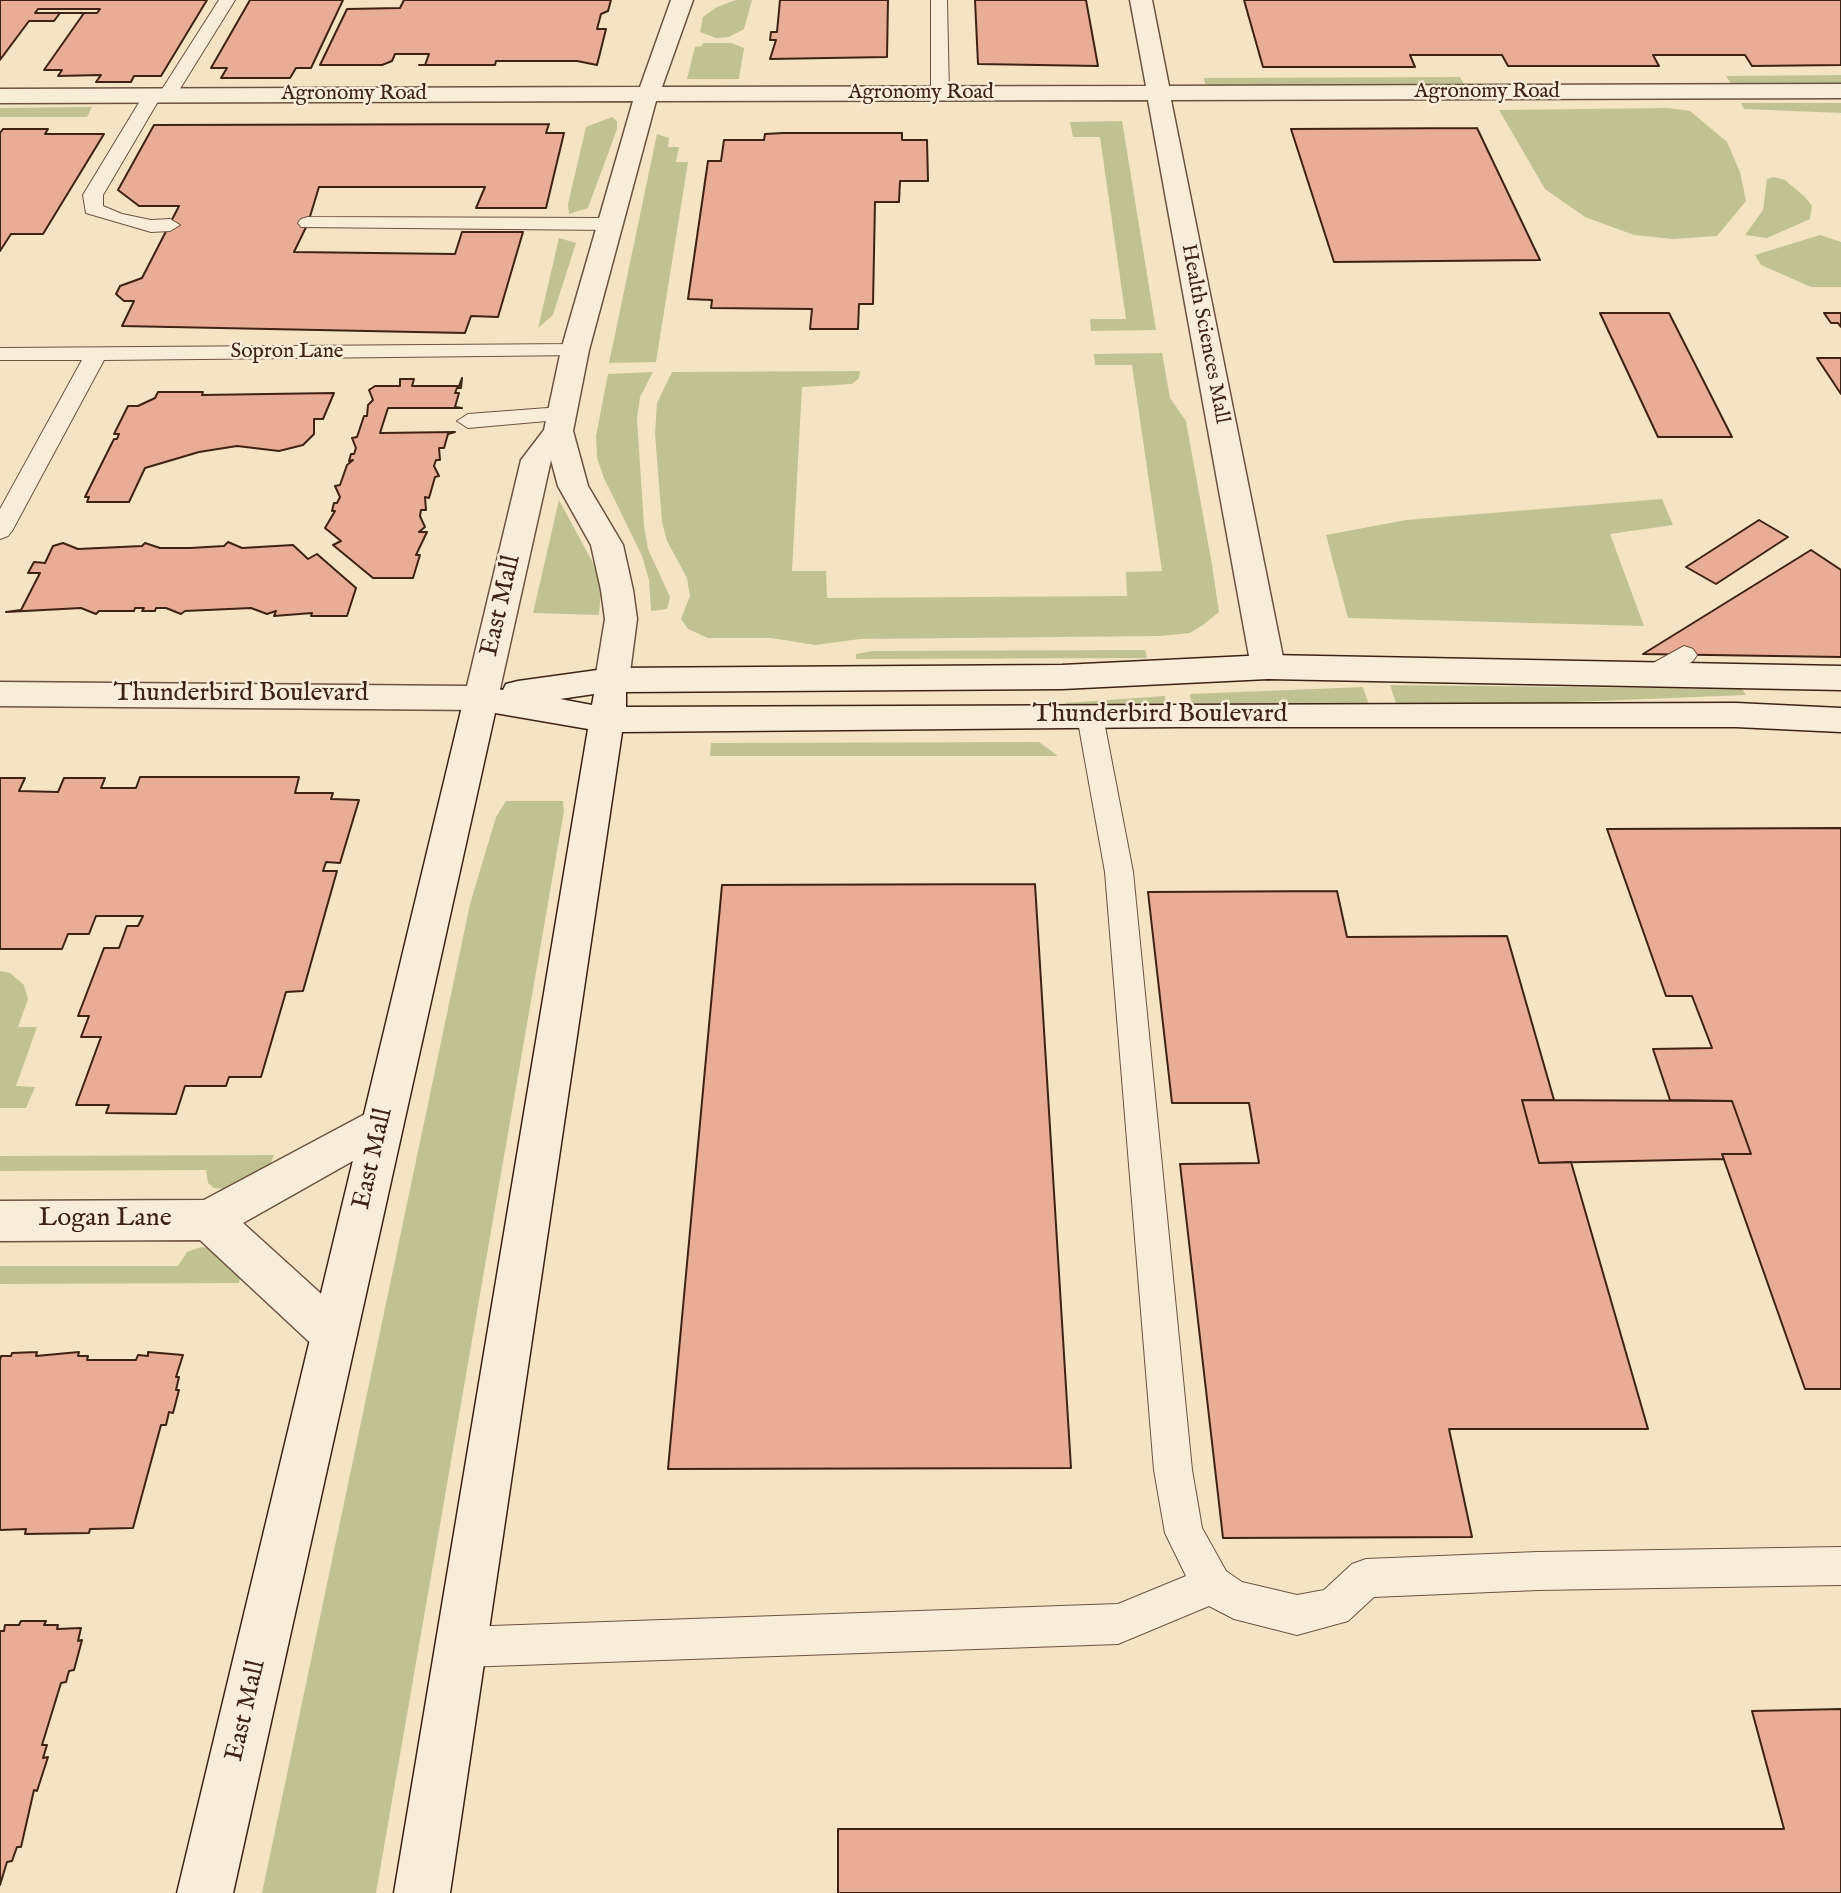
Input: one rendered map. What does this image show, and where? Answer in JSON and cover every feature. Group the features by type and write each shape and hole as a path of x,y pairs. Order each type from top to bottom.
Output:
{"street":[{"name":"East Mall","path":"205,1893 536,460 559,423 575,350 609,224 647,94 682,0"},
{"name":"Health Sciences Mall","path":"1141,0 1268,667"},
{"name":"Agronomy Road","path":"0,96 1841,91"},
{"name":"East Mall","path":"422,1893 463,1647 621,619 607,545 573,486 559,423"},
{"name":"Thunderbird Boulevard","path":"610,700 1268,667 1841,678"},
{"name":"Thunderbird Boulevard","path":"0,694 610,700 1090,716 1736,715 1841,720"},
{"name":"Logan Lane","path":"0,1221 209,1220 382,1123"},
{"name":"Logan Lane","path":"209,1220 334,1335"}],"lane":[{"path":"170,225 151,226 116,218 93,209 93,195 227,0"},
{"path":"939,0 940,94"},
{"path":"308,223 609,224"},
{"name":"Sopron Lane","path":"0,354 575,350"},
{"path":"0,531 96,354"},
{"path":"468,421 559,423"},
{"path":"1655,673 1684,655"},
{"path":"1090,716 1119,872 1174,1470 1184,1533 1212,1585 1234,1600 1297,1615 1334,1607 1366,1578 1538,1571 1841,1566"},
{"path":"463,1647 1118,1624 1212,1585"}],"green space":[{"path":"736,0 752,0 744,29 729,37 716,38 700,32 703,17 717,7"},
{"path":"703,43 731,43 744,48 739,79 687,79 695,47 702,46"},
{"path":"1841,75 1841,83 1732,85 1726,76"},
{"path":"1460,77 1465,86 1220,86 1205,84 1204,78"},
{"path":"1741,103 1841,103 1841,113 1744,109"},
{"path":"92,107 87,117 0,117 0,108"},
{"path":"1668,108 1690,111 1727,142 1740,172 1746,201 1717,236 1673,239 1634,235 1585,217 1545,189 1499,110"},
{"path":"612,117 617,121 617,129 588,208 569,214 568,204 586,127"},
{"path":"1122,121 1156,330 1091,331 1090,319 1126,319 1100,137 1073,137 1070,122"},
{"path":"657,134 669,138 668,147 679,147 676,162 688,162 656,362 609,363"},
{"path":"1773,177 1785,180 1805,197 1812,206 1810,219 1767,238 1745,235 1763,210 1767,179"},
{"path":"1820,235 1841,242 1841,287 1811,287 1761,265 1755,255"},
{"path":"559,238 576,243 553,315 538,328"},
{"path":"1162,353 1170,398 1186,421 1219,612 1190,633 1160,636 860,639 815,645 771,638 708,638 688,629 681,619 690,596 687,578 667,541 662,522 655,434 657,403 672,372 860,371 859,378 852,384 802,387 792,571 826,571 827,598 1127,596 1126,572 1162,571 1132,365 1095,365 1094,354"},
{"path":"653,372 640,397 637,418 644,526 648,549 670,597 667,609 651,611 649,580 642,556 604,478 597,458 596,436 608,374"},
{"path":"1662,499 1673,525 1610,534 1644,626 1348,618 1326,535 1406,520"},
{"path":"559,500 593,563 601,590 599,615 533,613"},
{"path":"1145,650 1147,658 856,659 856,654 873,651"},
{"path":"1390,685 1742,689 1746,695 1398,709"},
{"path":"1363,687 1370,709 1192,710 1190,694"},
{"path":"1165,696 1166,711 1064,711 1065,703"},
{"path":"1039,742 1058,756 710,756 711,743"},
{"path":"506,801 563,801 564,811 376,1893 262,1893 470,904 496,817"},
{"path":"0,971 10,973 24,985 28,999 18,1027 37,1027 16,1086 35,1087 26,1108 0,1108"},
{"path":"274,1155 264,1180 227,1189 214,1188 208,1183 206,1170 0,1171 0,1156"},
{"path":"201,1247 228,1250 244,1256 239,1283 0,1284 0,1266 178,1266 187,1252"}],"building":[{"path":"0,0 207,0 161,76 134,76 131,82 96,82 101,75 58,76 62,70 44,70 84,13 60,13 54,21 29,21 0,60"},
{"path":"250,0 343,0 311,68 296,68 290,78 221,78 227,68 211,68"},
{"path":"404,0 611,0 608,11 601,14 597,29 606,29 597,65 577,61 496,61 495,65 425,65 429,54 395,54 392,61 382,65 320,65 347,9 400,8"},
{"path":"780,0 888,0 887,57 770,59 776,40 770,40 771,32 777,32"},
{"path":"975,0 1086,0 1098,66 978,64"},
{"path":"1244,0 1841,0 1841,65 1752,66 1745,55 1653,55 1659,66 1508,66 1502,55 1410,55 1415,67 1263,67"},
{"path":"38,9 100,9 97,13 35,13"},
{"path":"549,124 546,133 564,133 546,208 476,208 485,187 319,187 308,223 294,252 455,254 462,232 523,232 498,317 471,316 465,333 122,326 134,301 124,301 116,294 120,286 142,278 179,206 139,206 118,190 154,125"},
{"path":"1477,128 1540,260 1334,262 1291,129"},
{"path":"3,129 48,129 45,134 104,134 43,234 11,234 0,251 0,133"},
{"path":"902,133 902,140 927,140 928,181 900,181 899,202 875,202 873,304 859,304 858,329 810,329 812,309 711,308 712,300 688,299 708,161 721,161 724,140 764,140 765,134"},
{"path":"1600,313 1669,313 1732,437 1658,437"},
{"path":"1824,313 1841,313 1841,327 1838,323 1831,323"},
{"path":"1817,358 1841,358 1841,394"},
{"path":"462,378 461,388 457,388 455,393 459,393 455,407 462,408 388,408 380,433 455,432 448,434 444,448 439,448 440,460 436,460 434,466 439,476 435,477 429,498 425,497 426,510 421,510 420,516 425,527 419,532 427,532 416,555 420,555 413,578 373,578 333,545 341,541 325,528 335,511 332,511 334,503 337,503 340,497 335,486 340,485 347,465 353,460 349,461 356,448 352,438 357,437 364,416 367,416 368,405 373,400 369,390 375,386 400,386 400,379 414,379 412,386 459,386"},
{"path":"158,392 203,392 202,395 334,393 323,419 314,419 314,434 303,445 279,451 237,446 199,452 145,468 129,502 87,502 89,497 85,497 114,439 117,439 119,434 114,434 128,406 138,406 155,398"},
{"path":"1759,520 1788,537 1716,584 1686,567"},
{"path":"228,542 242,548 293,545 308,559 317,554 356,588 347,616 311,616 312,613 274,616 276,611 267,614 251,608 185,611 181,614 166,608 156,608 155,611 135,608 134,611 99,611 96,614 81,608 6,612 21,610 40,573 28,573 34,562 45,563 53,546 63,543 78,549 142,546 145,543 160,548 190,548 224,546"},
{"path":"1811,550 1841,570 1841,657 1643,654"},
{"path":"140,777 299,777 295,793 333,793 331,799 359,800 340,863 326,862 323,871 337,871 303,991 286,992 261,1077 229,1077 226,1086 185,1086 176,1114 106,1113 109,1105 76,1105 101,1037 81,1037 89,1016 78,1016 104,948 119,948 127,926 138,926 143,916 96,916 89,934 68,934 62,949 0,949 0,778 25,778 19,791 58,792 64,778 105,778 101,788 136,788"},
{"path":"1841,828 1841,1389 1805,1389 1722,1154 1751,1154 1732,1101 1670,1100 1653,1049 1712,1048 1692,996 1666,996 1607,829"},
{"path":"1035,884 1071,1468 668,1469 722,885"},
{"path":"1337,891 1347,937 1507,936 1554,1100 1522,1100 1539,1163 1571,1162 1648,1429 1449,1429 1472,1537 1223,1538 1180,1164 1259,1163 1249,1103 1172,1103 1148,892"},
{"path":"1522,1100 1732,1101 1751,1154 1722,1154 1724,1159 1539,1163"},
{"path":"37,1352 36,1356 79,1352 78,1356 88,1356 87,1360 136,1360 138,1355 148,1356 148,1352 183,1355 176,1377 179,1377 176,1390 179,1390 173,1413 169,1412 166,1425 161,1425 133,1528 90,1529 89,1533 25,1534 26,1529 0,1530 0,1360 1,1356 11,1356 12,1353"},
{"path":"21,1621 46,1621 44,1625 58,1625 57,1629 81,1628 78,1641 82,1640 74,1670 69,1671 66,1682 61,1683 42,1745 47,1745 43,1758 48,1757 37,1791 34,1790 21,1847 17,1847 12,1861 7,1862 0,1885 0,1631 4,1631 5,1625 19,1625"},
{"path":"1841,1709 1841,1893 838,1893 838,1829 1784,1829 1752,1711"}]}
